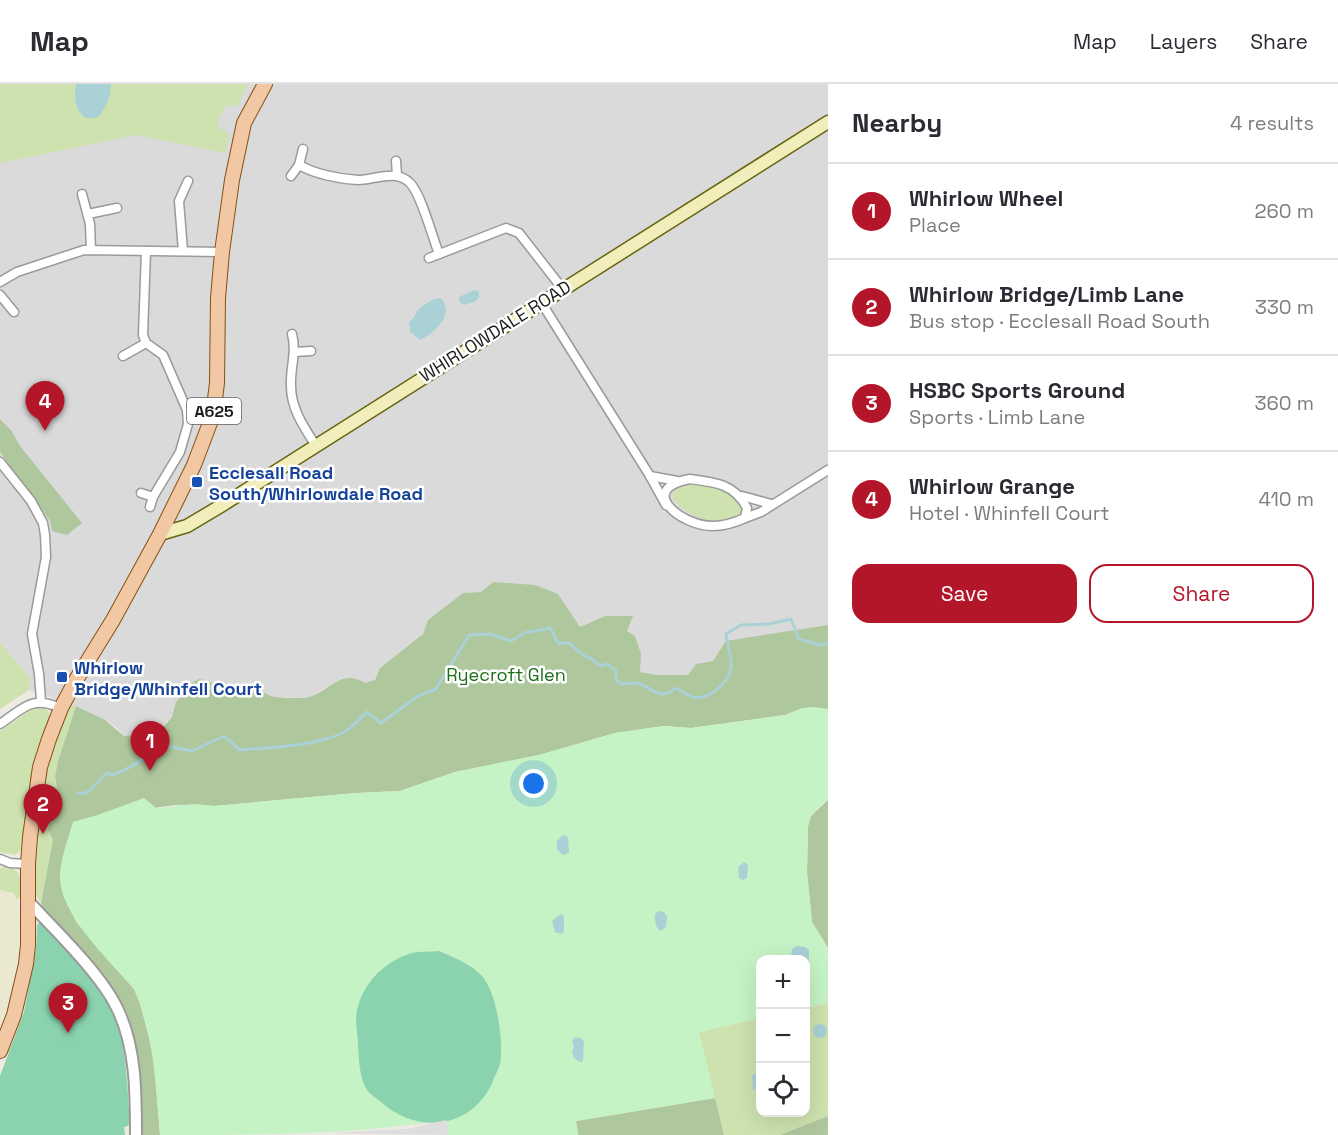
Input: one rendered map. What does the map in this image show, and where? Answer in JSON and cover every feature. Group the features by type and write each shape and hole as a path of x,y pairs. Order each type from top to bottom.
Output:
{"main road":[{"name":"A625","path":"0,1051 14,1015 26,964 28,864 40,767 61,708 160,534 194,465 213,415 217,383 218,298 232,180 244,123 265,84"},
{"name":"WHIRLOWDALE ROAD","path":"160,534 187,526 828,122"}],"street":[{"path":"291,176 299,165 303,148"},
{"path":"396,161 396,175"},
{"path":"299,165 311,172 356,180 396,175 411,184 439,254"},
{"path":"183,251 179,201 188,181"},
{"path":"82,194 88,214 91,250"},
{"path":"88,214 117,208"},
{"path":"429,258 506,228 512,229 519,233 562,288"},
{"path":"146,250 143,335 146,342 163,355 188,417 180,452 153,497 150,507"},
{"path":"0,282 17,272 76,251 222,252"},
{"path":"0,295 14,312"},
{"path":"541,302 666,505 688,521 710,526 732,524 761,512 828,470"},
{"path":"292,334 295,352 291,386 293,403 316,446"},
{"path":"123,356 146,342"},
{"path":"295,352 311,351"},
{"path":"0,462 31,501 43,523 46,556 32,634 41,701"},
{"path":"650,476 677,481 690,479 710,481 731,488 742,496 771,504"},
{"path":"666,505 665,496 669,487 677,481"},
{"path":"141,493 153,497"},
{"path":"742,496 747,508 745,518"},
{"path":"0,724 31,704 41,701 61,708"},
{"path":"0,859 28,864"},
{"path":"28,901 97,978 118,1008 133,1067 136,1135"}],"shaded area":[{"path":"0,84 828,84 828,625 809,628 713,661 696,664 688,675 658,675 639,672 627,631 632,616 605,616 580,627 558,594 493,582 481,592 463,593 428,620 423,634 380,668 375,680 365,683 339,680 308,698 273,697 258,689 253,693 218,686 209,681 176,702 172,717 158,730 146,734 124,736 105,720 76,706 29,690 30,678 0,642 0,452 50,521 52,531 81,523 19,446 11,430 0,419"},
{"path":"0,890 14,893 20,920 19,955 7,1011 0,1029"},
{"path":"446,1120 449,1135 330,1133 407,1129"}],"green space":[{"path":"0,84 248,84 237,107 230,105 225,107 218,120 219,128 230,135 225,153 137,135 0,163"},
{"path":"0,419 11,430 20,446 82,523 67,535 52,531 50,521 0,452"},
{"path":"682,484 709,486 723,490 743,507 742,512 726,521 696,516 679,506 673,499 674,491"},
{"name":"Ryecroft Glen","path":"493,582 535,585 558,594 580,627 605,616 633,616 627,631 635,636 641,654 640,672 658,675 688,675 696,664 713,661 726,641 828,625 828,709 803,708 785,715 691,728 664,726 615,733 539,755 455,772 400,791 214,806 175,805 95,816 73,822 61,885 64,897 77,923 134,989 153,1052 160,1135 142,1135 137,1053 130,1021 124,1007 108,981 44,911 41,903 53,840 48,830 57,786 55,776 76,706 105,720 124,736 146,734 165,725 172,717 176,702 192,683 199,679 218,686 253,693 258,689 271,696 290,698 309,697 342,679 357,679 365,683 375,680 380,668 423,634 428,620 463,593 481,592"},
{"path":"0,642 30,678 29,690 0,709"},
{"path":"69,704 76,706 55,776 57,786 48,830 53,840 41,903 33,891 33,856 37,849 40,825 37,814 47,765"},
{"path":"36,706 44,707 49,712 50,718 31,782 23,842 20,851 15,855 0,852 0,731"},
{"path":"803,708 828,709 828,800 811,816 808,826 807,872 812,922 828,948 828,1003 810,1007 810,955 756,955 756,1019 699,1032 715,1098 576,1121 578,1135 449,1135 445,1120 339,1131 160,1135 150,1042 141,1006 134,989 77,922 62,892 61,864 73,822 144,798 156,808 195,804 214,806 400,791 455,772 539,755 615,733 664,726 691,728 785,715"},
{"path":"828,800 828,948 812,922 807,872 808,826 811,816"},
{"path":"4,866 15,870 19,875 21,895 17,900 14,893 0,890 0,869"},
{"path":"40,922 92,978 115,1016 122,1042 127,1082 130,1122 124,1127 125,1135 0,1135 0,1076 24,1012 36,949 37,925"},
{"path":"439,951 473,968 487,984 498,1018 501,1055 493,1081 484,1097 472,1109 443,1122 427,1123 395,1113 367,1090 360,1068 356,1018 367,986 382,969 391,962 412,953"},
{"path":"828,1003 828,1116 780,1135 724,1135 698,1032 756,1019 756,1117 810,1117 810,1007"},
{"path":"715,1098 724,1135 578,1135 576,1121"},
{"path":"828,1116 828,1135 780,1135"}],"water":[{"path":"76,84 111,84 107,102 97,118 85,118 79,110 75,98"},
{"path":"474,290 479,292 479,298 474,302 464,305 459,301 459,297"},
{"path":"438,298 443,300 446,307 445,315 433,332 420,340 410,332 409,322 421,307"},
{"path":"563,835 568,837 569,853 563,855 557,849 557,841"},
{"path":"744,862 748,865 747,878 743,880 739,878 738,867"},
{"path":"659,911 664,912 667,917 666,927 661,931 655,921 655,914"},
{"path":"561,914 564,916 562,934 555,932 552,921"},
{"path":"797,946 805,947 809,950 809,955 791,955 792,949"},
{"path":"820,1024 825,1026 827,1031 825,1036 820,1038 815,1036 813,1031 815,1026"},
{"path":"575,1037 581,1038 584,1042 583,1061 580,1062 574,1058 572,1051 574,1046 572,1041"},
{"path":"756,1074 756,1090 753,1089 752,1075"}],"waterway":[{"path":"78,793 88,792 108,773 113,775 137,763 145,757 151,743 192,751 224,736 240,750 265,748 310,743 336,736 349,729 367,712 381,723 418,696 436,689 469,635 490,634 511,641 524,633 550,628 558,643 569,643 584,656 601,666 608,664 616,671 616,680 621,684 636,683 660,694 665,694 675,688 693,697 711,693 727,679 731,663 726,634 741,625 769,624 791,619 799,639 820,645 828,643"}],"place":[{"name":"Whirlow Grange","path":"45,431"},
{"name":"Ecclesall Road South/Whirlowdale Road","path":"197,482"},
{"name":"Whirlow Bridge/Whinfell Court","path":"62,677"},
{"name":"Whirlow Wheel","path":"150,771"},
{"name":"Whirlow Bridge/Limb Lane","path":"43,834"},
{"name":"HSBC Sports Ground","path":"68,1033"}]}
